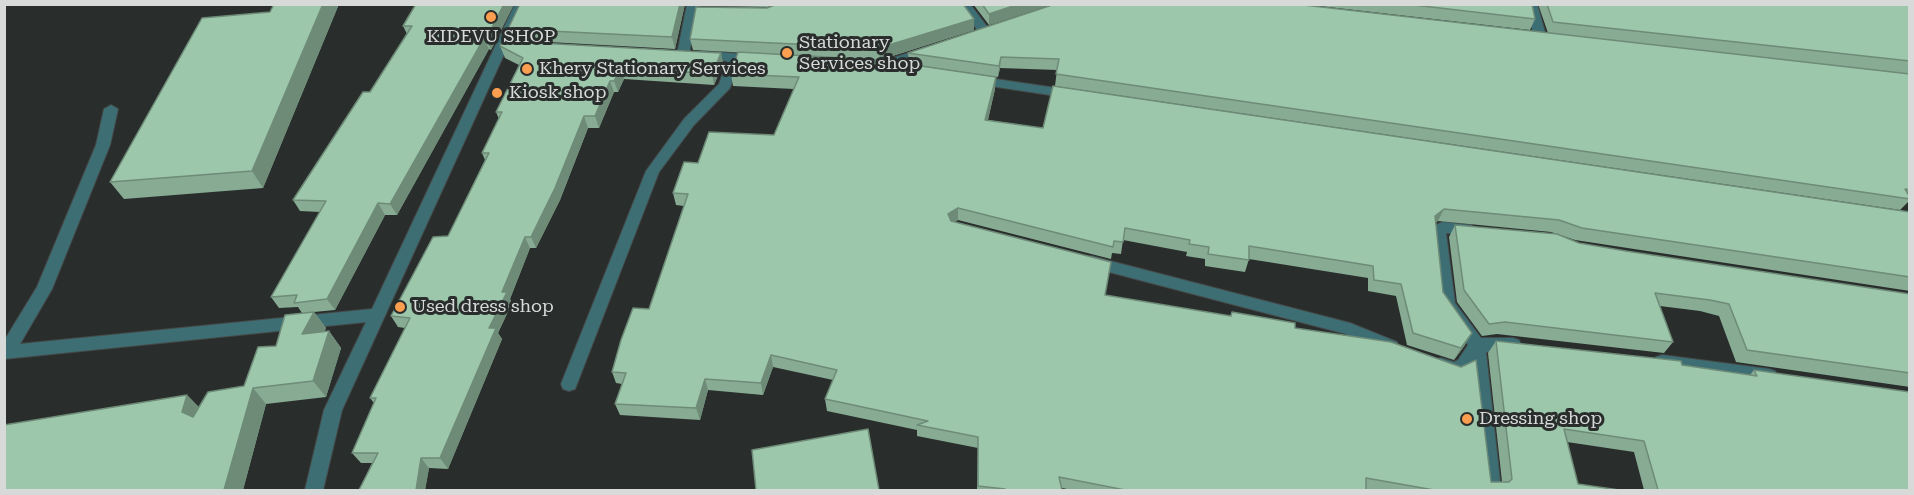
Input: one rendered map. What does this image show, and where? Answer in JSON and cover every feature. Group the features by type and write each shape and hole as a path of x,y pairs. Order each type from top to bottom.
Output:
{"street":[{"path":"314,490 333,410 377,315 510,46 521,4"},
{"path":"963,4 986,33"},
{"path":"1531,4 1541,39"},
{"path":"695,9 677,54 766,59"},
{"path":"881,66 944,46"},
{"path":"569,384 653,171 689,122 725,85 734,57"},
{"path":"861,65 917,71"},
{"path":"964,78 1082,96"},
{"path":"6,351 44,289 103,145 111,109"},
{"path":"1483,231 1449,227 1438,230 1447,304 1477,345 1492,490"},
{"path":"1073,257 1350,329 1402,352"},
{"path":"6,351 377,315"},
{"path":"1477,345 1497,343 1532,347"},
{"path":"1423,359 1455,369 1464,366 1477,345"},
{"path":"1649,361 1787,378"}],"building":[{"path":"274,4 323,4 252,171 110,182 202,18 270,12"},
{"path":"416,4 504,4 390,204 378,203 327,299 294,303 297,295 271,297 326,201 293,200 363,92 370,92 412,26 403,26"},
{"path":"520,4 680,4 672,37 508,29"},
{"path":"777,4 963,4 974,19 879,48 690,39 696,7 767,8"},
{"path":"982,4 1019,4 989,14"},
{"path":"1055,4 1295,4 1910,74 1910,190 1905,189 1910,199 1056,74 1059,59 1001,57 999,66 908,53"},
{"path":"1405,4 1532,4 1535,19"},
{"path":"1547,4 1910,4 1910,61 1553,22"},
{"path":"503,41 721,53 712,74 621,67 614,81 610,81 595,116 584,116 555,188 531,237 525,237 502,292 507,292 489,328 496,328 440,458 421,458 416,490 359,490 378,453 352,453 376,398 370,398 410,318 391,316 433,237 448,236 489,153 482,153 502,112 496,112 523,58 500,46"},
{"path":"738,52 880,60 996,77 985,120 1043,128 1053,86 1910,212 1910,277 1582,228 1559,220 1444,209 1435,216 1443,292 1472,333 1461,348 1413,333 1401,284 1374,280 1373,266 1249,246 1249,260 1208,254 1209,247 1189,244 1190,240 1125,228 1123,242 1114,241 1113,247 958,208 948,214 951,221 1111,262 1105,295 1231,316 1232,312 1295,323 1295,328 1391,342 1461,367 1476,360 1491,482 1509,482 1512,479 1496,341 1681,361 1682,365 1757,376 1754,370 1910,392 1910,490 1658,490 1644,441 1564,429 1578,484 1619,490 1434,490 1366,478 1366,490 1125,490 1059,477 1062,490 1005,490 978,486 978,437 917,425 928,421 825,399 837,370 771,355 761,383 705,379 696,408 615,404 626,373 612,372 621,340 633,308 649,309 688,194 673,193 684,162 698,163 709,132 774,135 799,77 731,74"},
{"path":"1455,225 1557,234 1579,243 1626,251 1910,294 1910,373 1747,350 1729,304 1655,293 1673,342 1505,322 1489,324 1464,290"},
{"path":"314,312 302,334 329,331 313,381 253,388 224,490 4,490 4,425 187,395 182,412 193,417 208,392 244,386 258,347 276,346 285,315"},
{"path":"868,429 879,490 756,490 752,450"}],"place":[{"name":"KIDEVU SHOP","path":"491,17"},
{"name":"Stationary Services shop","path":"787,53"},
{"name":"Khery Stationary Services","path":"527,69"},
{"name":"Kiosk shop","path":"497,93"},
{"name":"Used dress shop","path":"400,307"},
{"name":"Dressing shop","path":"1467,419"}]}
